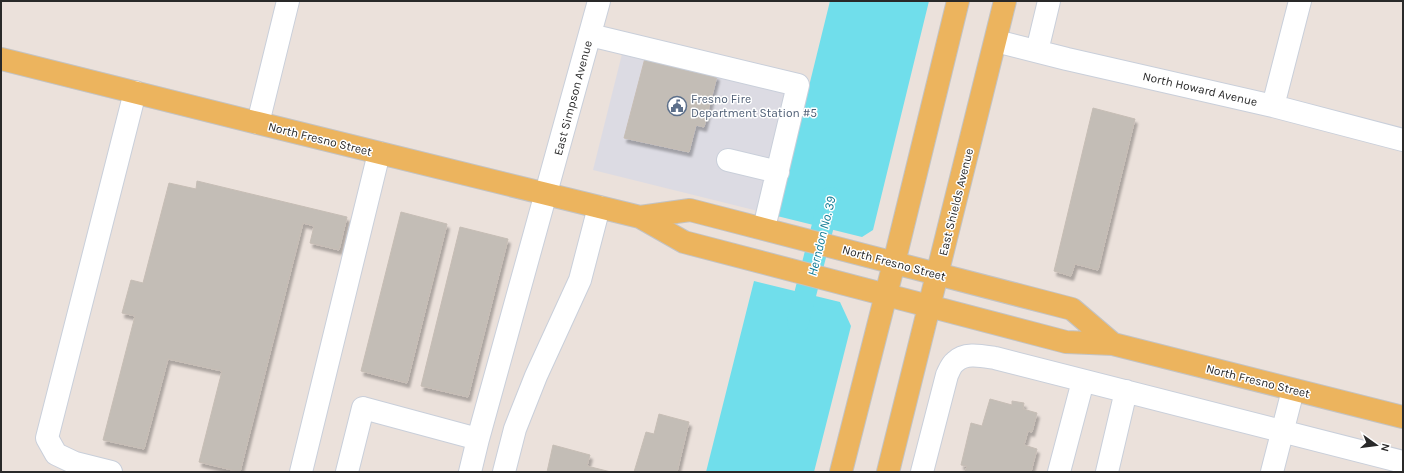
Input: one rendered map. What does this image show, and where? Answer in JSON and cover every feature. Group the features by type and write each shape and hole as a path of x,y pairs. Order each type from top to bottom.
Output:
{"main road":[{"path":"841,472 958,1"},
{"name":"East Shields Avenue","path":"888,472 1006,1"},
{"name":"North Fresno Street","path":"1,59 379,154 640,217 684,242 1066,342 1114,344 1403,418"},
{"name":"North Fresno Street","path":"640,217 690,210 1072,309 1114,344"}],"street":[{"path":"258,124 288,1"},
{"name":"East Simpson Avenue","path":"470,472 599,1"},
{"path":"1037,51 1049,1"},
{"path":"1273,106 1300,1"},
{"path":"590,35 798,85 764,228"},
{"name":"North Howard Avenue","path":"996,41 1067,59 1273,106 1403,140"},
{"path":"111,472 75,463 56,454 47,438 135,92"},
{"path":"301,472 379,154"},
{"path":"728,160 778,172"},
{"path":"504,472 515,429 536,376 580,280 599,207"},
{"path":"922,472 947,375 954,362 962,357 976,355 995,358 1403,462"},
{"path":"1059,472 1083,381"},
{"path":"1272,472 1293,390"},
{"path":"1107,472 1126,392"},
{"path":"348,472 363,408 478,439"}],"shaded area":[{"path":"626,38 791,79 758,211 593,170"}],"water":[{"path":"830,1 929,1 873,230 862,237 777,216"},
{"path":"754,281 840,302 851,326 814,472 706,472"}],"building":[{"path":"645,58 717,76 704,127 696,125 689,152 624,138"},
{"path":"1093,108 1135,119 1098,270 1075,264 1071,276 1054,271"},
{"path":"197,181 347,217 339,250 310,243 314,226 303,223 240,472 199,462 222,371 168,359 144,449 103,440 135,316 122,313 131,280 143,283 169,183 196,189"},
{"path":"401,212 447,224 407,383 361,371"},
{"path":"460,227 508,239 468,397 421,386"},
{"path":"990,399 1012,405 1012,401 1024,403 1023,409 1037,413 1032,432 1028,431 1024,445 1037,449 1031,472 965,472 967,466 961,465 971,423 982,426"},
{"path":"659,414 689,422 677,472 634,472 646,432 654,434"},
{"path":"553,445 590,455 587,466 611,472 547,472"}],"waterway":[{"name":"Herndon No. 39","path":"798,322 830,198"}],"place":[{"name":"Fresno Fire Department Station #5","path":"677,106"}]}
